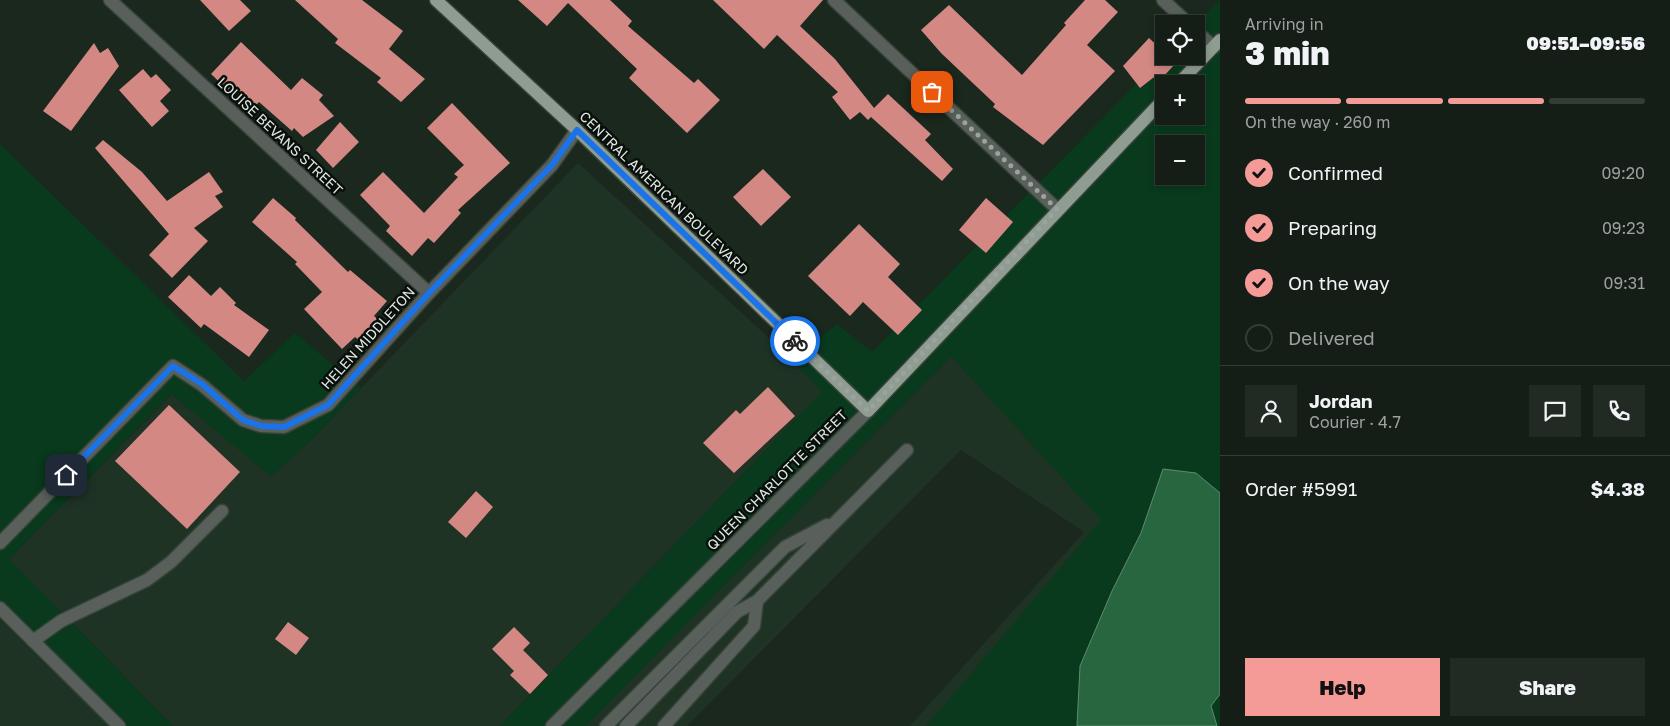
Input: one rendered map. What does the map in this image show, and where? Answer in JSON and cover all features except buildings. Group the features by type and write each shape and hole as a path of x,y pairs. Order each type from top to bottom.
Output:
{"main road":[{"name":"CENTRAL AMERICAN BOULEVARD","path":"436,0 577,130 868,411"},
{"path":"1187,75 1217,44"},
{"name":"QUEEN CHARLOTTE STREET","path":"868,411 1057,209 1155,108"}],"street":[{"name":"LOUISE BEVANS STREET","path":"110,0 429,293"},
{"path":"834,0 1057,209"},
{"path":"1163,0 1179,15"},
{"path":"1205,37 1217,44"},
{"name":"HELEN MIDDLETON","path":"0,543 173,366 202,384 243,420 261,426 284,427 328,405 429,293 552,165 577,130"},
{"name":"QUEEN CHARLOTTE STREET","path":"552,726 868,411"},
{"path":"626,726 737,612 757,601 907,450"},
{"path":"33,641 61,621 147,580 171,562 222,511"},
{"path":"606,726 784,547 836,521"},
{"path":"664,726 754,626 757,601"},
{"path":"0,608 119,726"}],"shaded area":[{"path":"1220,0 1220,493 1196,473 1163,469 1141,533 1112,591 1080,666 1077,726 927,726 1101,520 951,356 585,726 500,726 822,392 792,359 837,324 872,352 1155,65 1205,65 1205,15"},
{"path":"0,144 244,381 295,333 361,388 310,441 271,476 171,394 9,559 173,726 109,726 0,619"},
{"path":"578,163 792,359 822,392 500,726 173,726 9,559 172,394 271,476 310,441"},
{"path":"951,356 1102,520 927,726 910,726 1084,532 961,450 687,726 585,726"},
{"path":"1163,469 1196,473 1220,493 1220,694 1211,706 1217,726 1077,726 1080,666 1112,591 1141,533"},
{"path":"0,619 109,726 0,726"},
{"path":"1220,694 1220,726 1217,726 1210,706"}],"way so far":[{"path":"795,341 868,411 1057,209 932,92"}],"route":[{"path":"66,475 173,366 202,384 243,420 261,426 284,427 328,405 429,293 552,165 577,130 795,341"}]}
